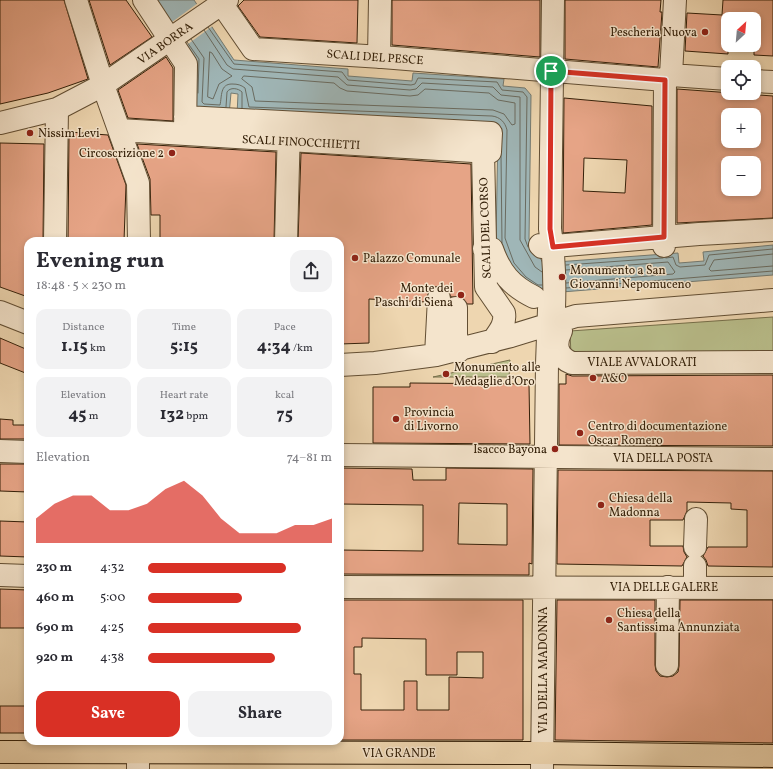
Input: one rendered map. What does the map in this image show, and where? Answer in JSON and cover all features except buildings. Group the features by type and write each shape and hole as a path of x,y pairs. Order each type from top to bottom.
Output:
{"main road":[{"name":"VIA GRANDE","path":"0,752 542,761 773,756"}],"street":[{"path":"76,0 103,85 138,184 139,237"},
{"path":"144,0 173,38 186,64 185,126"},
{"path":"380,0 381,62"},
{"path":"484,249 492,249 502,271 514,285 544,298 553,254 550,229 553,0"},
{"path":"664,242 668,78 672,52 675,0"},
{"path":"218,5 244,56"},
{"name":"VIA BORRA","path":"0,123 57,109 103,85 173,38 218,5"},
{"name":"SCALI DEL PESCE","path":"218,5 253,49 381,62 668,78 721,79"},
{"path":"353,70 381,62 411,73"},
{"path":"761,81 773,82"},
{"path":"507,82 540,84 538,241 542,247 553,254 773,230"},
{"path":"55,237 57,109"},
{"name":"SCALI FINOCCHIETTI","path":"119,130 185,126 288,132 483,152"},
{"path":"286,237 288,132"},
{"name":"SCALI DEL CORSO","path":"483,152 486,287 504,318 502,327 492,342"},
{"path":"634,249 664,242 700,243"},
{"name":"VIA DELLA MADONNA","path":"542,761 543,588 549,309 554,308 544,298"},
{"path":"344,365 375,363 459,351 576,316 773,300"},
{"path":"436,355 448,303 459,351"},
{"path":"0,312 24,321"},
{"name":"VIALE AVVALORATI","path":"576,316 566,323 557,341 559,354 564,359 572,363 773,362"},
{"path":"0,451 24,452"},
{"name":"VIA DELLA POSTA","path":"344,455 773,459"},
{"path":"695,567 696,519"},
{"name":"VIA DELLE GALERE","path":"344,587 668,587 695,567 773,588"},
{"path":"0,575 24,576"},
{"path":"667,664 668,587"}],"green space":[{"path":"773,317 773,352 571,356 570,331"},
{"path":"510,360 509,377 433,377"}],"water":[{"path":"153,0 194,0 234,60 348,69 348,76 412,81 413,73 504,79 503,86 525,88 531,95 529,239 543,263 678,253 679,263 704,261 703,252 773,245 773,275 537,294 520,285 496,240 498,131 237,115 238,94 231,93 229,115 193,113"}],"pier":[{"path":"198,3 214,25 184,47 168,25"}],"place":[{"name":"Pescheria Nuova","path":"705,32"},
{"name":"Nissim Levi","path":"30,133"},
{"name":"Circoscrizione 2","path":"172,153"},
{"name":"Palazzo Comunale","path":"355,258"},
{"name":"Monumento a San Giovanni Nepomuceno","path":"562,277"},
{"name":"Monte dei Paschi di Siena","path":"461,295"},
{"name":"Monumento alle Medaglie d’Oro","path":"446,374"},
{"name":"A&O","path":"593,378"},
{"name":"Provincia di Livorno","path":"396,419"},
{"name":"Centro di documentazione Oscar Romero","path":"580,433"},
{"name":"Isacco Bayona","path":"555,449"},
{"name":"Chiesa della Madonna","path":"601,505"},
{"name":"Chiesa della Santissima Annunziata","path":"609,620"}],"route":[{"path":"551,71 665,80 664,237 553,247 550,229 551,71"}]}
